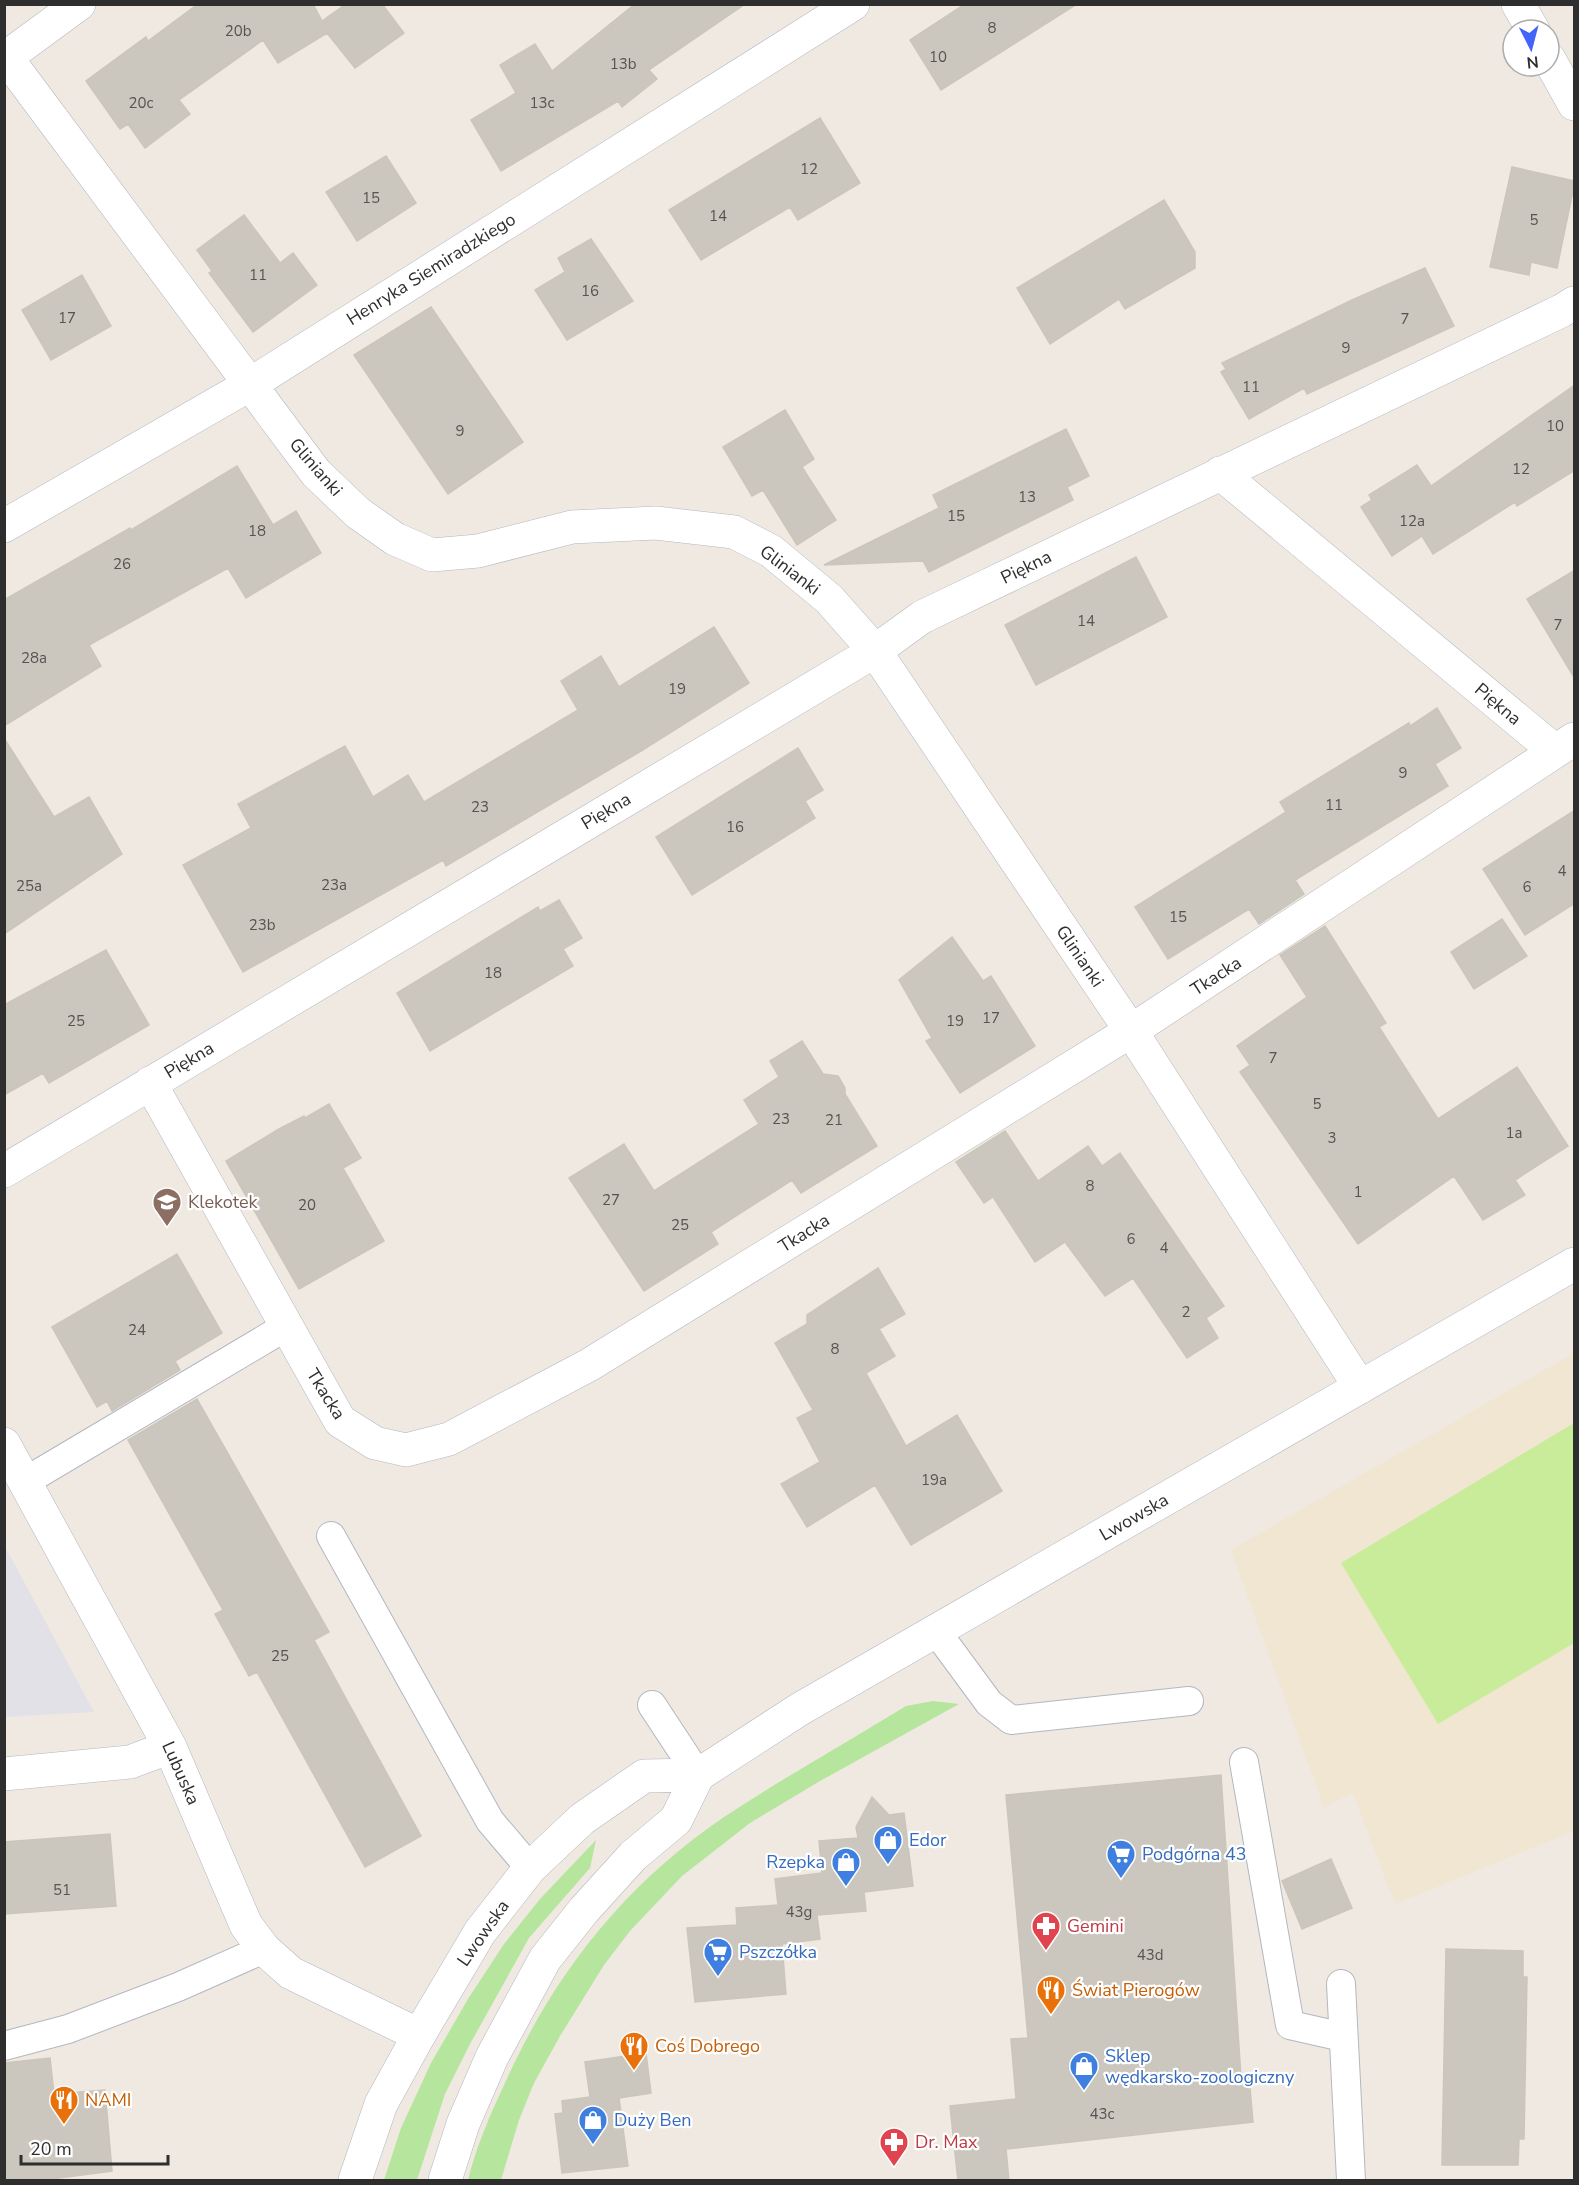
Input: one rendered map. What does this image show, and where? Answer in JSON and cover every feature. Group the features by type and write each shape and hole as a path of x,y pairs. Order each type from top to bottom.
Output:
{"street":[{"path":"5,58 79,4"},
{"name":"Henryka Siemiradzkiego","path":"4,526 249,385 853,4"},
{"path":"1518,4 1526,18"},
{"name":"Glinianki","path":"5,58 316,473 357,513 395,539 432,555 478,551 572,527 656,523 734,532 771,551 829,599 875,651 1131,1031 1360,1387"},
{"path":"1560,78 1575,104"},
{"name":"Piękna","path":"4,1171 875,651 922,617 1575,303"},
{"name":"Piękna","path":"1220,473 1565,745"},
{"name":"Tkacka","path":"150,1083 340,1421 375,1443 406,1450 444,1442 598,1360 1131,1031 1565,745"},
{"name":"Lwowska","path":"354,2181 381,2104 480,1932 530,1868 582,1819 644,1776 698,1775 800,1709 1575,1264"},
{"name":"Lubuska","path":"4,1444 170,1747 246,1925 264,1949 291,1972 419,2035"},
{"path":"4,1774 130,1762 170,1747"},
{"path":"445,2181 463,2124 492,2057 545,1959 584,1910 633,1856 676,1820 698,1775"}],"lane":[{"path":"26,1481 287,1326"},
{"path":"331,1536 490,1821 530,1868"},
{"path":"936,1631 989,1702 1011,1720 1189,1701"},
{"path":"652,1705 698,1775"},
{"path":"1244,1762 1290,2025 1343,2037"},
{"path":"4,2046 68,2029 178,1987 264,1949"},
{"path":"1341,1984 1351,2181"}],"shaded area":[{"path":"1574,1353 1574,1831 1395,1904 1353,1793 1324,1807 1231,1550"},
{"path":"4,1546 8,1552 94,1712 5,1717"}],"green space":[{"path":"1574,1423 1574,1643 1438,1724 1341,1563"},
{"path":"933,1701 959,1704 820,1781 750,1823 682,1876 630,1931 604,1965 560,2036 534,2083 519,2120 501,2180 468,2180 489,2119 524,2043 569,1969 624,1902 688,1843 724,1817 906,1706"},
{"path":"596,1840 590,1868 529,1938 470,2044 445,2094 417,2180 384,2180 401,2128 431,2063 468,1999 504,1944 540,1899"}],"building":[{"path":"198,4 313,4 322,21 346,4 382,4 404,33 355,68 327,33 278,63 263,40 179,100 190,114 145,148 128,124 120,129 86,81 146,37 148,41"},
{"path":"635,4 745,4 649,70 657,79 622,107 618,101 501,171 471,120 516,93 500,65 535,44 552,71"},
{"path":"965,4 1077,4 941,90 910,40"},
{"path":"820,118 860,183 798,220 790,207 701,260 669,210"},
{"path":"386,156 416,203 357,241 326,192"},
{"path":"1512,167 1575,181 1557,268 1531,262 1529,275 1490,267"},
{"path":"1164,200 1195,252 1195,268 1125,309 1119,299 1050,344 1017,288"},
{"path":"244,215 280,263 293,253 317,285 253,332 209,273 212,271 197,250"},
{"path":"591,239 633,301 567,340 535,290 565,272 558,258"},
{"path":"1425,268 1454,326 1307,394 1304,388 1249,419 1221,372 1226,369 1222,363 1352,300"},
{"path":"82,275 111,326 51,360 22,310"},
{"path":"431,307 523,442 448,494 354,355"},
{"path":"1575,385 1575,470 1517,506 1515,502 1433,554 1422,536 1392,556 1361,507 1372,500 1369,495 1417,465 1431,486"},
{"path":"785,410 814,459 802,467 836,520 797,545 763,490 752,496 723,447"},
{"path":"1066,429 1089,476 1067,487 1073,500 929,572 923,561 824,565 939,508 933,495"},
{"path":"237,466 273,525 296,511 321,553 246,598 228,568 89,645 101,666 4,726 4,600 130,528 131,530"},
{"path":"1136,557 1167,617 1036,685 1005,625"},
{"path":"1575,570 1575,679 1527,599"},
{"path":"714,627 749,683 641,751 446,866 443,860 243,972 183,865 251,828 238,804 345,746 373,797 408,775 424,802 578,710 561,681 601,656 619,687"},
{"path":"1437,708 1461,748 1435,764 1448,786 1295,880 1304,894 1259,924 1249,909 1168,959 1135,907 1286,812 1280,802"},
{"path":"4,738 54,817 89,797 122,854 4,934"},
{"path":"798,748 823,790 805,801 815,818 692,895 656,837"},
{"path":"1575,810 1575,903 1525,935 1483,869"},
{"path":"559,900 582,938 563,949 573,966 430,1051 397,993 538,907 540,911"},
{"path":"1502,919 1527,956 1474,989 1451,952"},
{"path":"1325,926 1386,1023 1379,1027 1438,1119 1517,1067 1568,1146 1515,1180 1525,1195 1483,1220 1454,1176 1358,1244 1240,1072 1250,1065 1237,1046 1307,997 1280,955"},
{"path":"952,937 983,981 991,976 1035,1046 960,1093 926,1041 932,1038 899,980"},
{"path":"106,950 149,1025 49,1083 43,1073 4,1095 4,1005"},
{"path":"802,1041 823,1074 838,1076 845,1088 845,1094 877,1146 801,1193 792,1180 711,1232 718,1244 644,1291 569,1178 624,1144 654,1191 759,1124 744,1100 779,1077 770,1061"},
{"path":"329,1104 361,1158 343,1168 384,1241 299,1289 226,1161 279,1129"},
{"path":"1005,1131 1038,1181 1088,1146 1102,1166 1120,1153 1224,1306 1206,1318 1218,1338 1187,1358 1133,1278 1105,1296 1065,1242 1035,1262 993,1197 984,1203 956,1162"},
{"path":"177,1254 222,1333 175,1361 180,1370 112,1411 107,1401 97,1407 52,1327"},
{"path":"878,1268 905,1314 879,1329 895,1356 866,1373 906,1446 957,1415 1002,1491 911,1545 875,1485 807,1527 781,1484 820,1462 797,1418 813,1410 775,1343 807,1324 807,1315"},
{"path":"197,1399 329,1632 314,1640 421,1836 365,1867 257,1672 249,1676 215,1614 223,1610 128,1440"},
{"name":"Podgórna 43","path":"1221,1775 1241,2077 1249,2077 1253,2122 1006,2149 1009,2181 958,2181 950,2106 1016,2099 1011,2039 1028,2038 1006,1795"},
{"path":"872,1797 889,1815 904,1813 913,1886 864,1892 866,1911 817,1915 820,1939 782,1944 786,1994 695,2002 687,1928 737,1925 736,1908 778,1905 775,1879 822,1873 819,1841 858,1838 856,1827"},
{"path":"110,1834 116,1906 4,1914 4,1842"},
{"path":"1331,1859 1352,1908 1302,1929 1282,1881"},
{"path":"1446,1949 1523,1951 1523,1977 1527,1977 1524,2139 1519,2139 1518,2165 1442,2165"},
{"path":"646,2053 651,2093 619,2098 628,2166 562,2173 555,2114 563,2113 562,2101 590,2097 585,2062"},
{"path":"50,2058 54,2094 105,2090 112,2171 36,2181 4,2181 4,2063"}],"place":[{"name":"Klekotek","path":"167,1228"},
{"name":"Edor","path":"888,1866"},
{"name":"Podgórna 43","path":"1121,1880"},
{"name":"Rzepka","path":"846,1888"},
{"name":"Gemini","path":"1046,1952"},
{"name":"Pszczółka","path":"718,1978"},
{"name":"Świat Pierogów","path":"1051,2016"},
{"name":"Coś Dobrego","path":"634,2072"},
{"name":"Sklep wędkarsko-zoologiczny","path":"1084,2092"},
{"name":"NAMI","path":"64,2126"},
{"name":"Duży Ben","path":"593,2146"},
{"name":"Dr. Max","path":"894,2168"}]}
